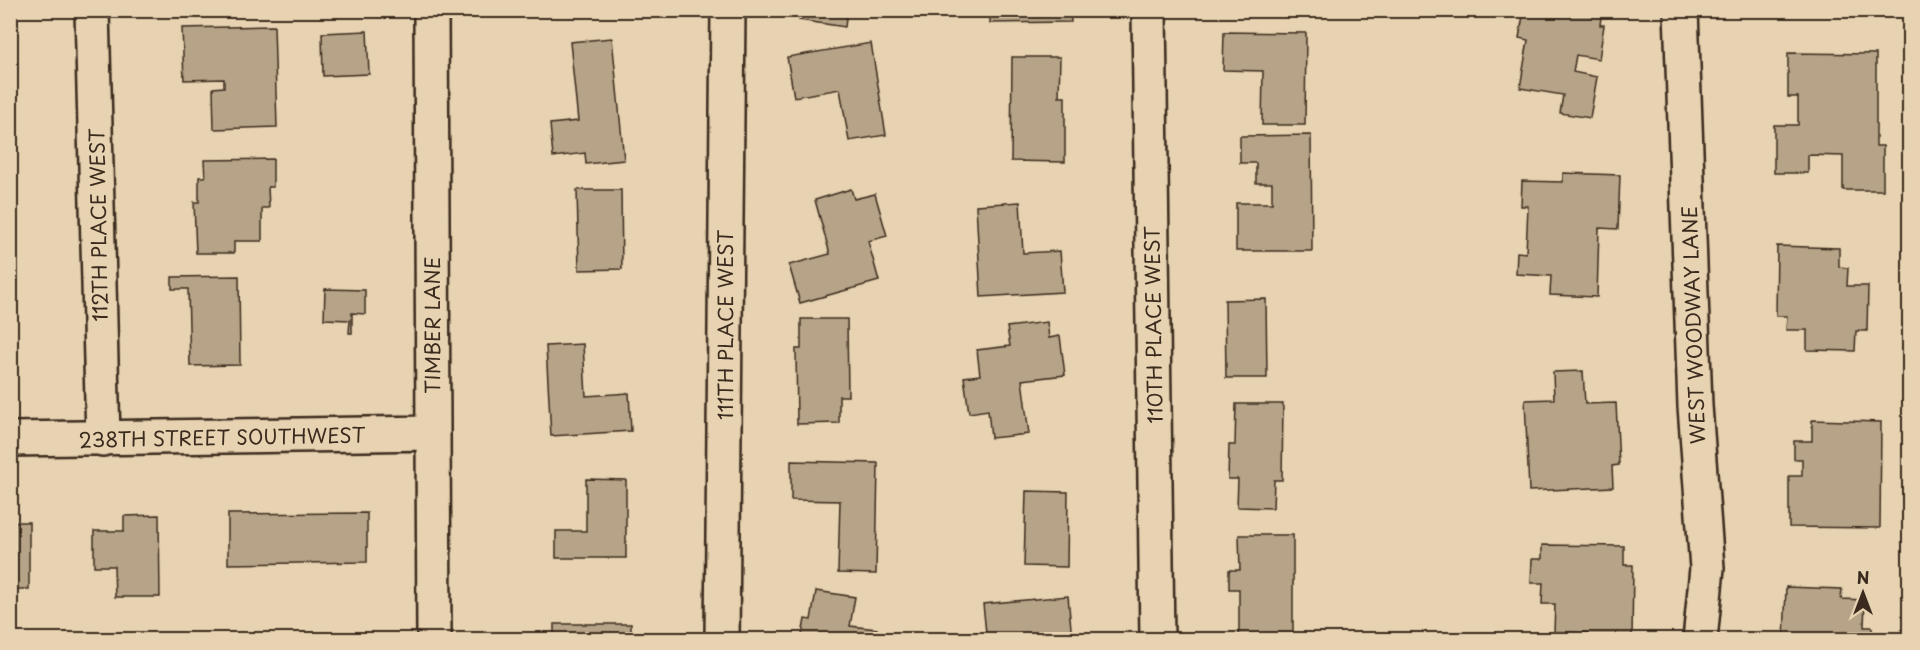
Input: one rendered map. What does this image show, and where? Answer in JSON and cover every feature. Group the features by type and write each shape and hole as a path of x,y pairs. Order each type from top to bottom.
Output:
{"street":[{"name":"112TH PLACE WEST","path":"92,10 103,439"},
{"name":"TIMBER LANE","path":"431,10 434,639"},
{"name":"111TH PLACE WEST","path":"722,639 728,10"},
{"name":"110TH PLACE WEST","path":"1149,10 1157,639"},
{"name":"WEST WOODWAY LANE","path":"1681,10 1695,406 1707,568 1700,639"},
{"name":"238TH STREET SOUTHWEST","path":"10,439 433,433"}],"building":[{"path":"800,10 847,10 845,27 799,20"},
{"path":"990,10 1070,10 1071,22 990,23"},
{"path":"1524,10 1602,10 1600,25 1604,25 1599,59 1576,55 1573,72 1597,77 1590,118 1560,113 1563,95 1520,88 1528,40 1519,38"},
{"path":"274,26 277,127 214,129 213,88 224,87 224,79 184,80 182,28"},
{"path":"367,31 369,74 323,76 322,33"},
{"path":"1224,32 1306,33 1305,125 1262,125 1263,71 1223,70"},
{"path":"612,38 624,160 586,164 585,153 553,157 550,124 578,121 570,42"},
{"path":"871,43 886,135 849,141 840,89 794,97 787,57"},
{"path":"1788,53 1876,54 1876,146 1883,146 1883,190 1843,190 1843,156 1808,155 1808,173 1774,173 1774,125 1798,125 1798,97 1788,97"},
{"path":"1012,57 1060,57 1059,97 1065,97 1065,162 1011,161"},
{"path":"1311,135 1312,251 1236,251 1236,203 1272,203 1272,183 1256,183 1256,163 1240,163 1240,136"},
{"path":"273,159 273,187 268,187 269,208 262,208 262,241 234,241 234,253 196,253 194,202 199,202 199,177 205,177 204,160"},
{"path":"1563,173 1620,175 1618,229 1599,228 1597,297 1550,295 1551,276 1516,274 1517,252 1526,253 1528,206 1521,206 1522,181 1563,182"},
{"path":"851,189 854,199 875,194 887,236 868,241 879,281 800,303 789,265 830,254 815,200"},
{"path":"577,190 621,190 622,269 579,270"},
{"path":"1020,202 1023,253 1060,251 1063,292 981,297 976,205"},
{"path":"1777,246 1839,248 1839,267 1848,268 1847,286 1868,286 1867,331 1856,331 1855,351 1807,350 1807,330 1786,330 1787,316 1776,316"},
{"path":"239,276 240,365 190,366 188,289 172,289 172,277"},
{"path":"325,289 365,290 365,314 352,313 352,333 349,333 350,320 324,319"},
{"path":"1266,299 1267,378 1226,378 1225,300"},
{"path":"801,319 847,319 848,396 839,396 839,423 797,424 796,349 801,349"},
{"path":"1047,322 1049,338 1060,336 1065,375 1022,380 1029,434 991,438 988,410 969,413 964,377 980,375 977,350 1010,346 1007,327"},
{"path":"583,344 586,396 629,393 631,431 551,436 546,346"},
{"path":"1583,371 1585,404 1616,403 1619,465 1612,466 1613,487 1529,491 1525,400 1554,399 1553,372"},
{"path":"1236,404 1283,404 1282,480 1274,480 1273,508 1237,507 1238,479 1228,479 1229,445 1235,445"},
{"path":"1812,420 1881,422 1880,528 1789,527 1789,476 1802,476 1802,459 1794,459 1794,441 1812,441"},
{"path":"791,461 878,463 876,574 838,573 840,501 791,500"},
{"path":"586,479 626,480 626,558 556,558 556,531 586,531"},
{"path":"1026,491 1068,492 1067,567 1024,566"},
{"path":"367,513 367,562 228,564 228,514"},
{"path":"159,515 160,597 115,597 114,566 94,566 94,531 124,531 124,516"},
{"path":"10,522 29,522 29,589 10,589"},
{"path":"1239,535 1293,535 1293,640 1239,640 1239,589 1229,589 1229,570 1240,570"},
{"path":"1542,545 1624,546 1624,565 1633,565 1632,640 1588,640 1588,633 1554,632 1555,604 1542,604 1543,583 1531,583 1532,559 1542,559"},
{"path":"1786,587 1842,589 1841,599 1865,600 1864,627 1872,627 1872,640 1784,640"},
{"path":"816,591 855,597 850,626 877,629 875,640 801,640 805,619 811,620"},
{"path":"1068,596 1072,639 972,640 971,634 986,633 983,604"},
{"path":"554,624 631,624 631,640 554,640"}]}
